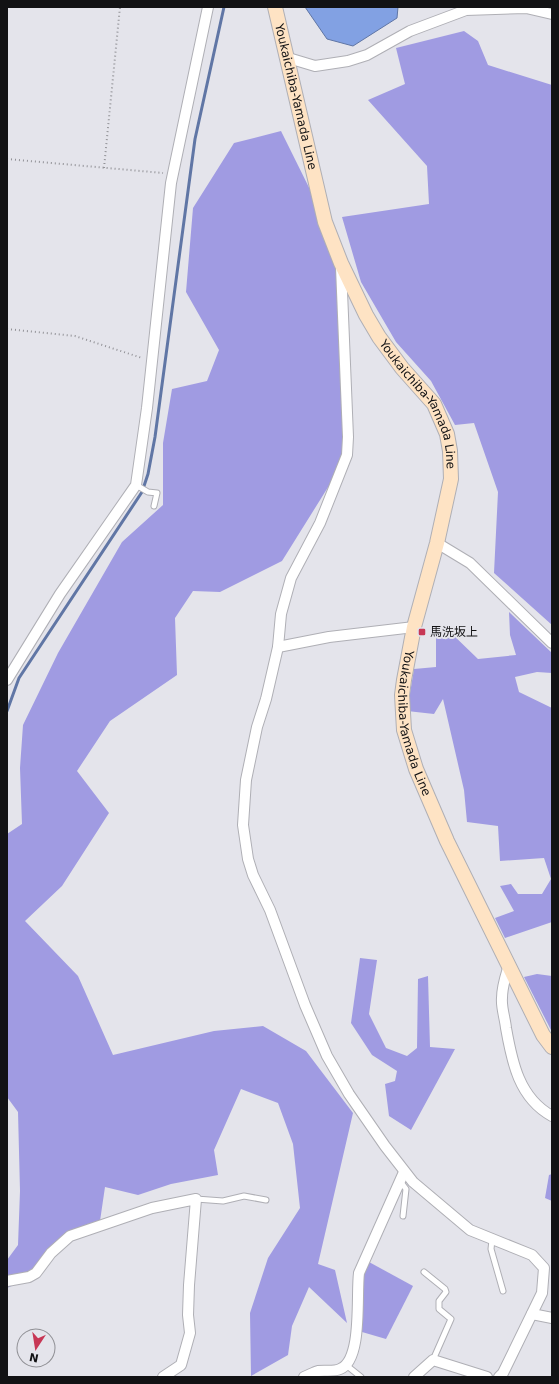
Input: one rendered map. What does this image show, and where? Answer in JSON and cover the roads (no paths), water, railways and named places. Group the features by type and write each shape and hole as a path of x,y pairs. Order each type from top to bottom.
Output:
{"main road":[{"name":"Youkaichiba-Yamada Line","path":"275,7 325,222 341,264 366,315 379,337 402,368 434,404 447,434 450,451 451,479 437,543 414,627 402,696 404,730 416,769 447,840 543,1035 552,1047"}],"street":[{"path":"7,680 60,594 136,485 146,416 173,174 208,7"},
{"path":"286,57 315,66 348,61 367,55 410,32 466,10 526,8 552,14"},
{"path":"341,264 348,437 347,455 320,523 291,578 281,614 278,647 266,699 257,727 246,780 243,825 248,859 253,875 270,910 305,1005 327,1056 349,1094 402,1177 470,1230 532,1255 544,1268 542,1293 503,1373 499,1377"},
{"path":"437,543 470,563 552,643"},
{"path":"278,647 329,638 414,627"},
{"path":"509,965 504,979 502,998 510,1048 517,1075 527,1094 540,1109 552,1116"},
{"path":"304,1377 318,1371 340,1370 346,1365 357,1340 357,1285 359,1273 402,1177"},
{"path":"7,1281 28,1277 36,1273 50,1253 70,1236 152,1208 196,1199 189,1285 188,1315 190,1333 181,1365 163,1377"},
{"path":"532,1314 552,1318"},
{"path":"414,1377 433,1360 487,1377"}],"lane":[{"path":"136,485 148,492 158,493 154,506"},
{"path":"402,1177 406,1190 404,1216"},
{"path":"196,1199 223,1201 244,1196 266,1200"},
{"path":"492,1240 491,1249 503,1291"},
{"path":"424,1272 445,1289 446,1292 439,1301 439,1309 450,1319 433,1360"},
{"path":"346,1365 361,1377"}],"water":[{"path":"305,7 398,7 397,18 353,46 327,39"}],"waterway":[{"path":"7,711 19,678 142,492 148,474 155,437 195,139 224,7"}],"place":[{"name":"馬洗坂上","path":"422,632"}]}
